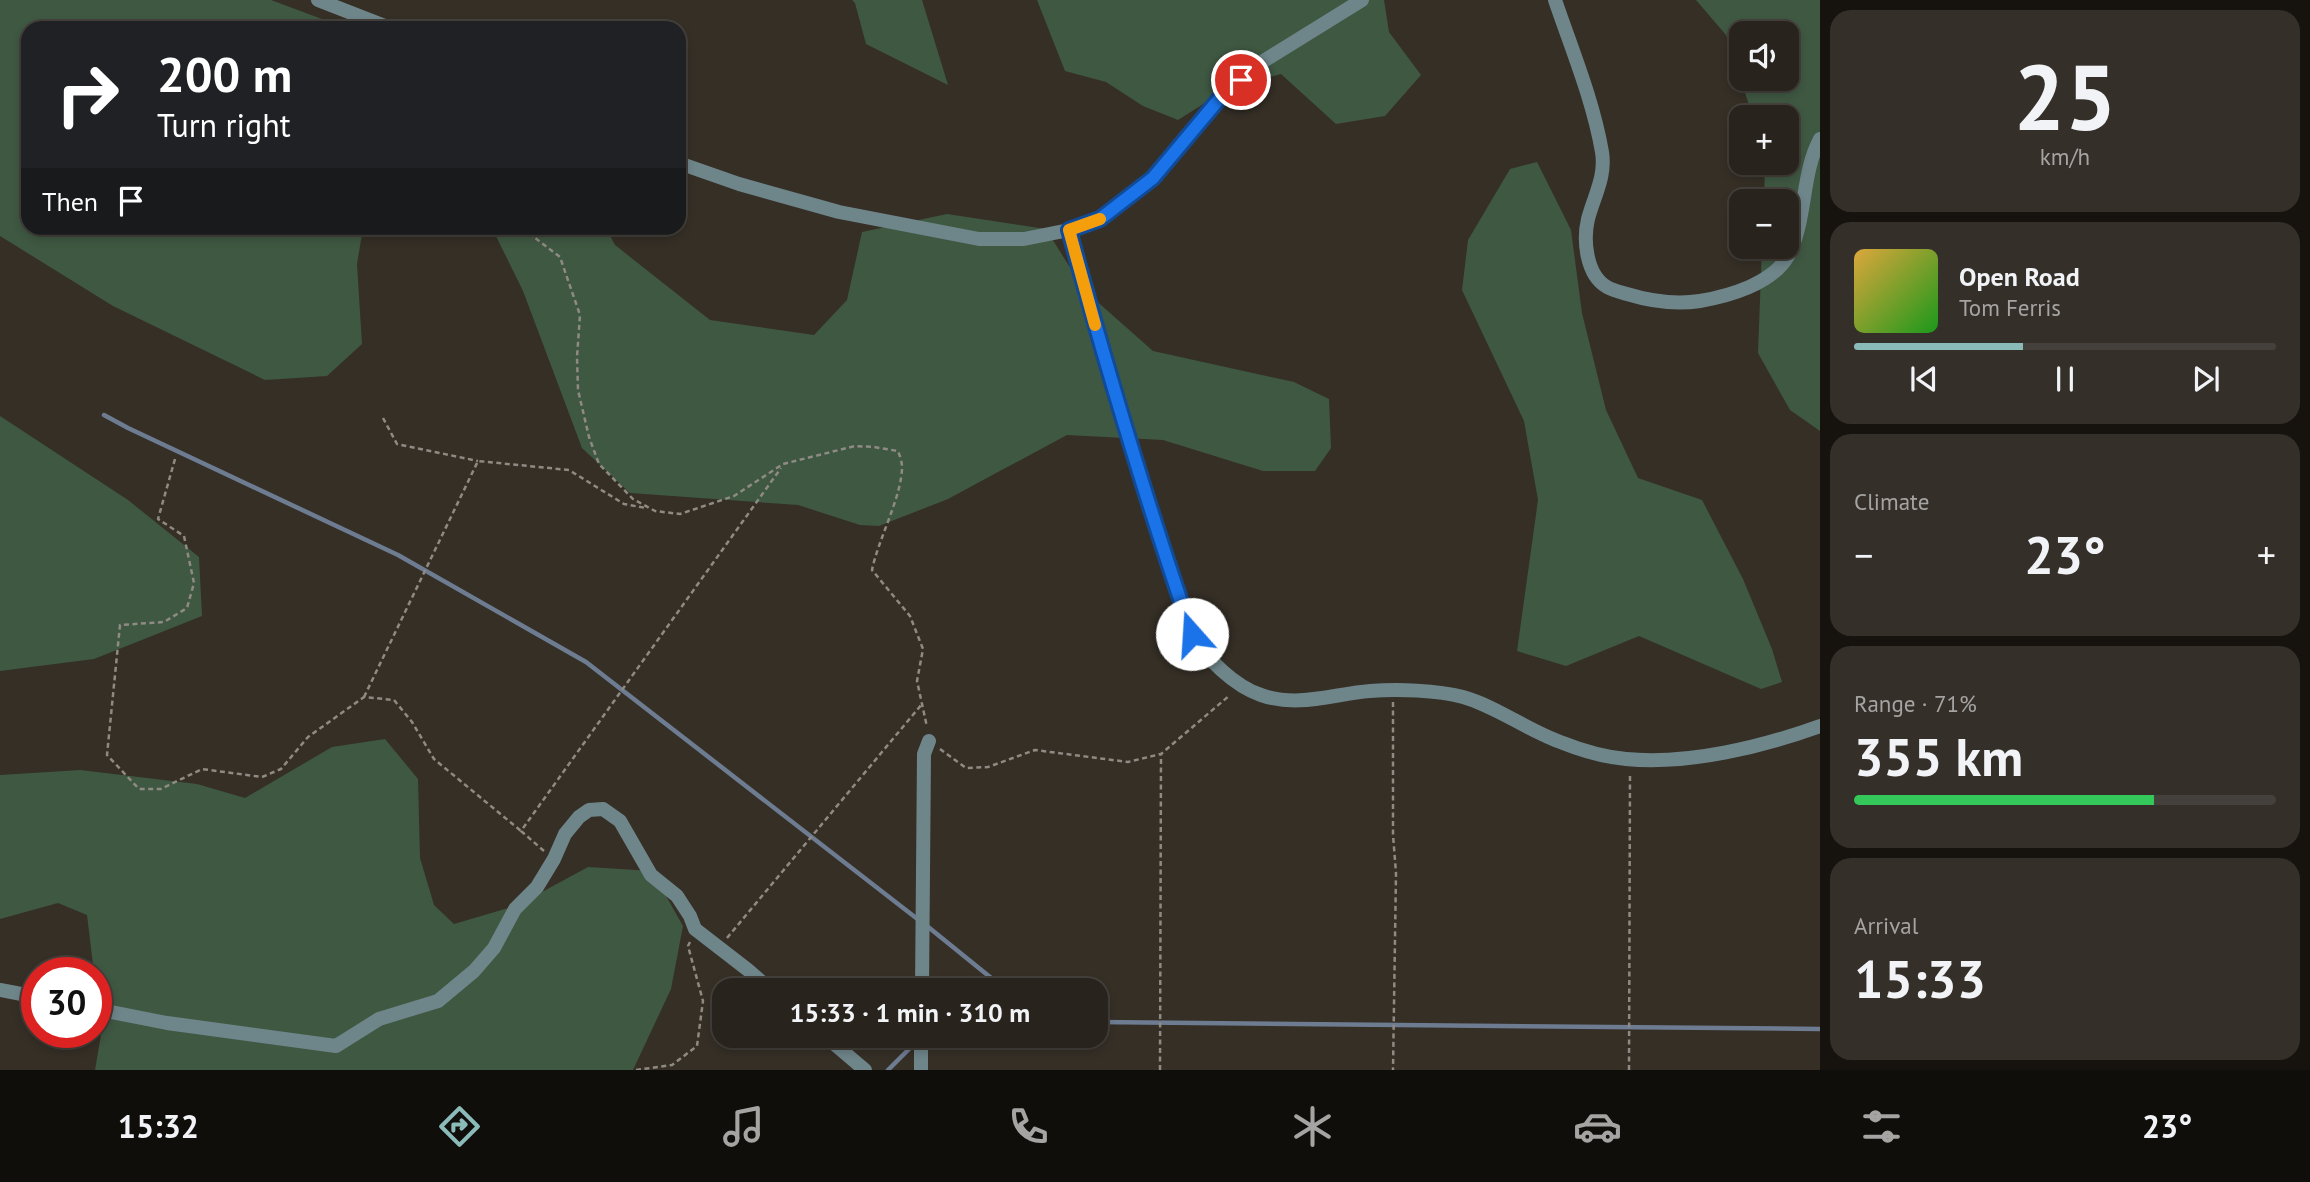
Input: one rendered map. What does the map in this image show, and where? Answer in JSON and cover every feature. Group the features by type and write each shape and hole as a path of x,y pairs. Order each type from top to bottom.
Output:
{"street":[{"path":"318,0 372,21"},
{"path":"686,165 739,184 839,212 979,239 1024,239 1069,230 1100,219 1153,178 1220,98 1262,62 1362,0"},
{"path":"1555,0 1584,85 1602,152 1602,175 1588,219 1586,238 1593,272 1607,287 1649,301 1683,303 1721,296 1764,278 1788,255 1797,228 1813,155 1820,139"},
{"path":"1069,230 1110,377 1192,634 1216,665 1241,685 1264,696 1290,701 1370,691 1434,692 1460,696 1476,701 1559,742 1597,754 1630,760 1666,760 1717,753 1768,742 1820,726"},
{"path":"922,978 924,754 929,741"},
{"path":"112,1012 167,1023 336,1046 379,1019 438,1001 474,971 494,948 515,909 537,887 565,834 579,817 589,810 603,809 620,821 652,874 677,896 695,929 756,978"},
{"path":"0,990 21,994"},
{"path":"839,1048 866,1070"},
{"path":"921,1070 922,1048"}],"path":[{"path":"531,235 560,257 580,315 578,390 589,437 599,464 633,499 655,512 680,514 710,505 734,496 783,464 855,446 898,451 902,466 897,492 872,570 911,615 923,649 917,681 929,741 965,768 988,767 1035,750 1128,762 1161,754 1241,685"},
{"path":"383,418 397,444 478,461 569,470 624,504 649,508"},
{"path":"175,459 159,519 184,536 194,583 187,608 164,622 120,625 107,755 139,789 161,789 202,769 262,777 281,769 308,737 364,697 478,461"},
{"path":"521,831 783,464"},
{"path":"1393,692 1393,835 1396,873 1393,1070"},
{"path":"364,697 394,700 412,722 434,759 554,859"},
{"path":"719,947 922,704"},
{"path":"1160,1070 1161,754"},
{"path":"1629,1070 1630,760"},
{"path":"636,1070 672,1065 697,1046 703,1001 688,946 695,929"}],"green space":[{"path":"0,0 271,0 327,21 21,21 21,235 362,235 357,264 362,344 327,376 265,380 113,306 0,236"},
{"path":"852,0 922,0 948,85 866,44"},
{"path":"1037,0 1384,0 1389,32 1421,75 1385,116 1336,124 1281,74 1227,89 1178,120 1143,106 1106,82 1065,71"},
{"path":"1696,0 1820,0 1820,431 1790,410 1758,353 1762,259 1799,259 1799,189 1764,189 1765,175 1799,175 1799,105 1749,105 1744,91 1799,91 1799,21 1729,21 1729,44 1726,35"},
{"path":"1537,162 1571,230 1582,313 1606,410 1638,478 1702,500 1743,579 1772,649 1782,682 1761,689 1639,636 1566,666 1517,651 1538,500 1524,421 1462,290 1468,240 1510,169"},
{"path":"947,214 1046,229 1084,290 1153,351 1294,382 1329,399 1331,448 1315,471 1263,471 1163,440 1067,435 948,499 879,526 860,525 798,505 630,493 582,448 523,291 495,235 610,235 615,245 710,320 814,335 847,300 862,232"},
{"path":"0,416 128,500 199,557 202,616 94,659 0,671"},
{"path":"385,739 418,779 420,858 434,905 454,924 518,905 588,867 652,871 683,926 671,989 633,1070 95,1070 99,1048 112,1048 112,957 92,957 87,915 58,903 0,919 0,775 80,770 197,784 245,798 332,747"}],"waterway":[{"path":"104,415 398,555 586,662 920,921"},
{"path":"927,926 991,978"},
{"path":"1108,1022 1820,1029"},
{"path":"888,1070 910,1048"}],"slow traffic":[{"path":"1095,325 1069,230 1100,219"}],"route":[{"path":"1192,634 1113,388 1069,230 1100,219 1153,178 1220,98 1241,80"}]}
